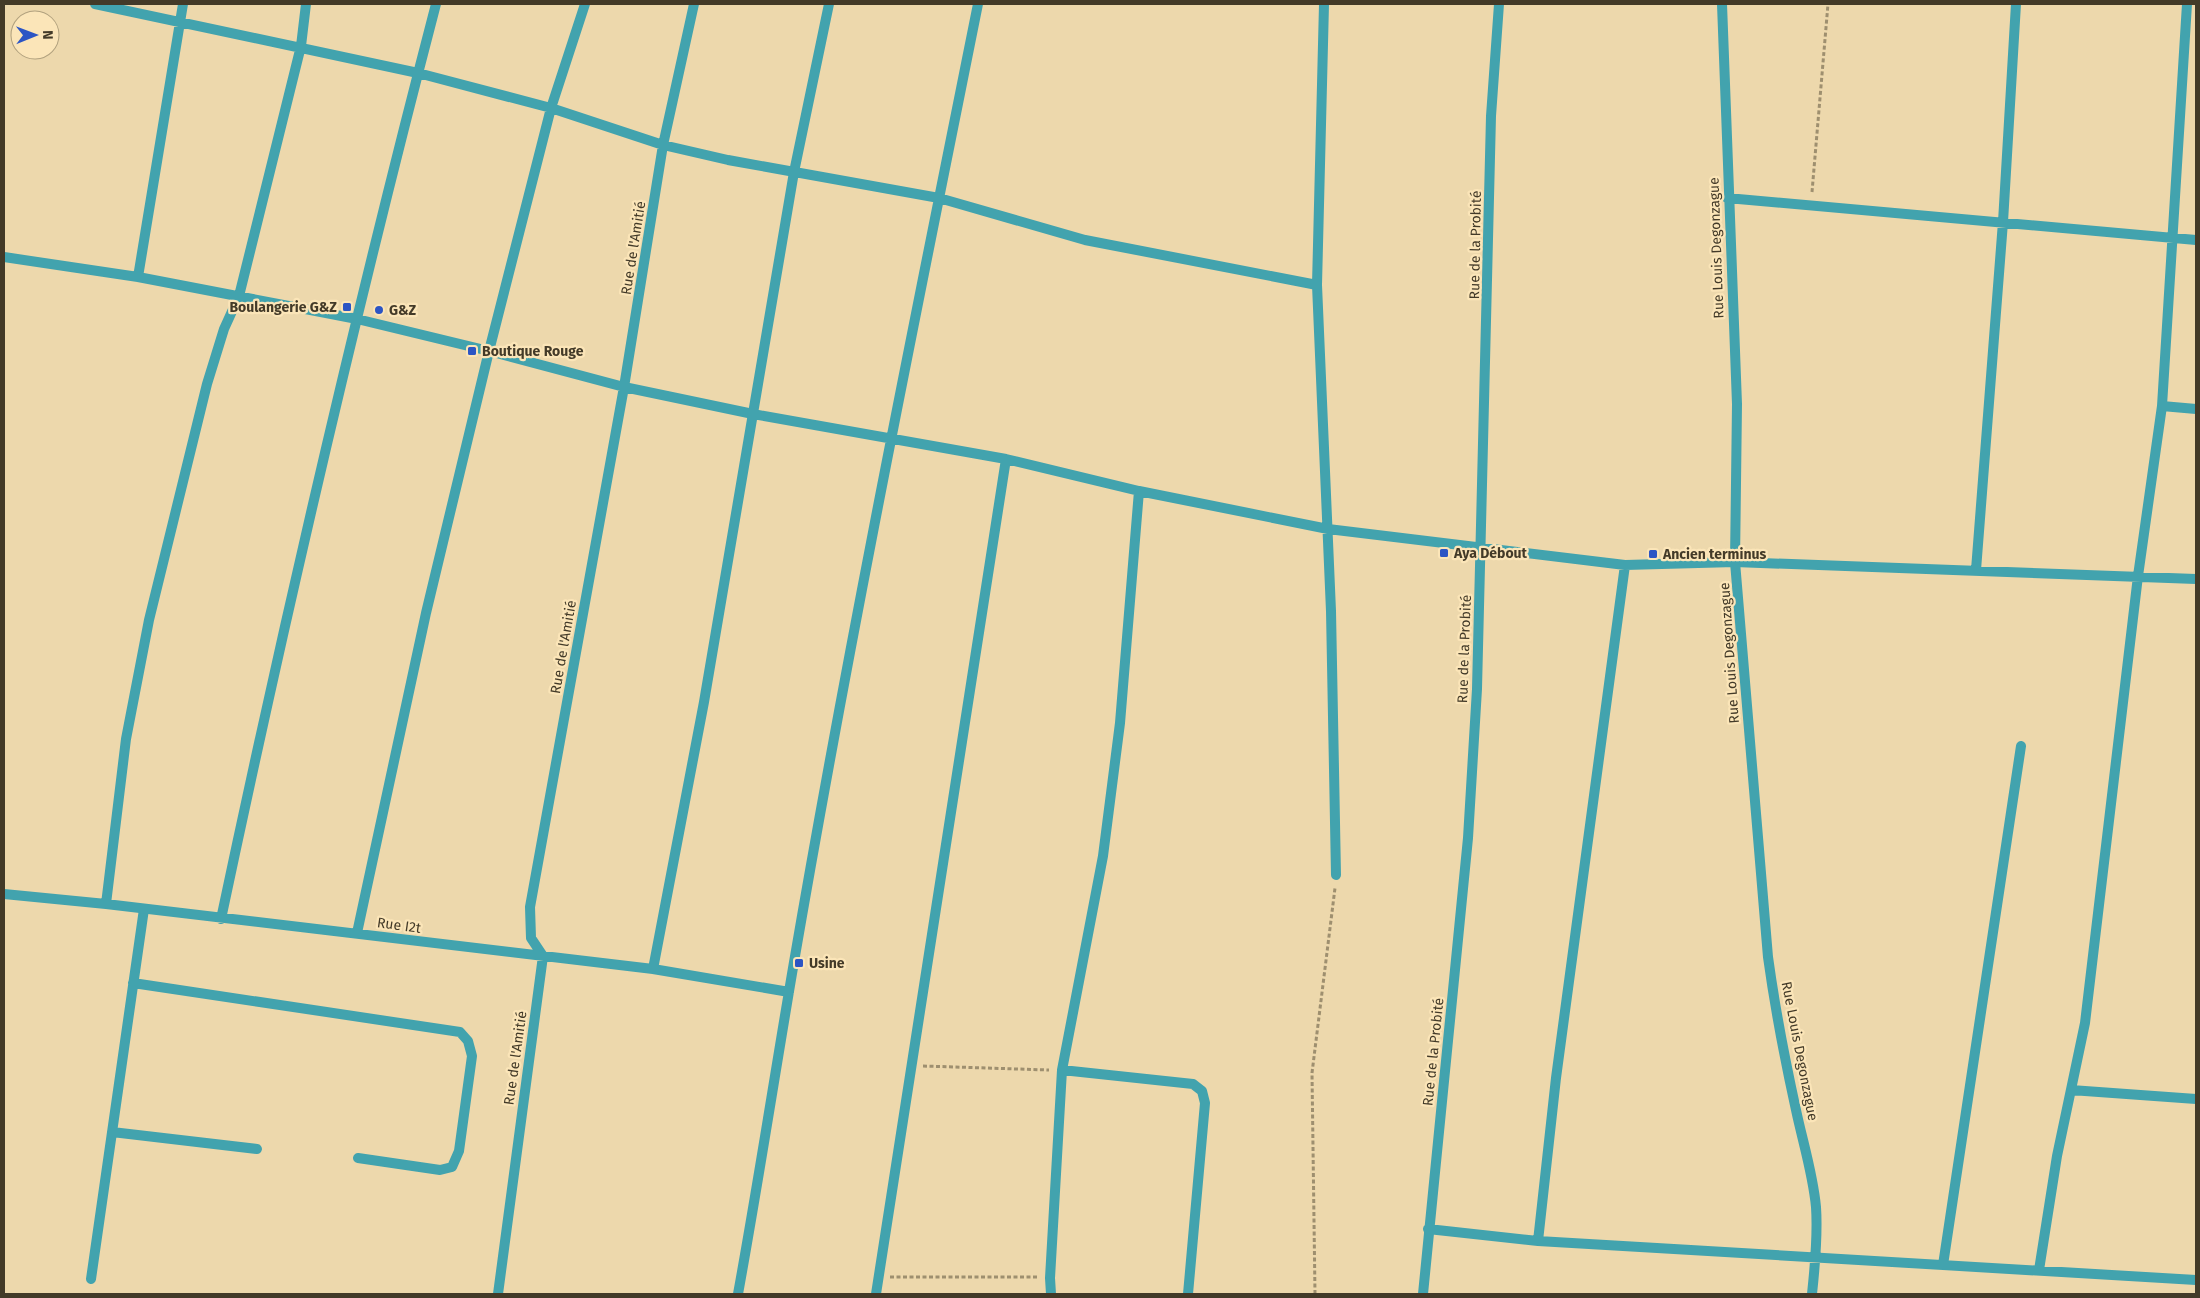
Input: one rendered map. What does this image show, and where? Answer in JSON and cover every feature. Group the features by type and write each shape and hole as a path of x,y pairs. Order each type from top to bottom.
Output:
{"street":[{"path":"95,4 300,46 418,73 551,108 663,145 794,172 939,198 1085,240 1317,285"},
{"path":"138,277 183,4"},
{"path":"106,904 126,739 148,620 207,384 224,328 239,296 300,46 306,4"},
{"path":"221,919 282,630 436,4"},
{"path":"357,933 426,612 489,351 551,108 585,4"},
{"name":"Rue de l'Amitié","path":"498,1294 543,956 530,938 530,907 624,387 663,145 694,4"},
{"path":"653,969 704,702 794,172 829,4"},
{"path":"738,1294 789,992 891,438 978,4"},
{"path":"1324,4 1317,285 1328,530 1336,875"},
{"name":"Rue de la Probité","path":"1423,1294 1468,838 1477,689 1482,548 1491,116 1499,4"},
{"name":"Rue Louis Degonzague","path":"1722,4 1727,198 1737,404 1735,562 1768,957 1775,1002 1810,1170 1816,1208 1816,1257 1812,1294"},
{"path":"1976,570 2003,222 2016,4"},
{"path":"2040,1270 2057,1156 2085,1023 2138,576 2162,406 2187,4"},
{"path":"1727,198 2196,240"},
{"path":"4,257 138,277 357,319 489,351 624,387 753,414 1006,459 1139,491 1328,530 1625,565 1735,562 2196,579"},
{"path":"2162,406 2196,409"},
{"path":"876,1294 1006,459"},
{"path":"1051,1294 1050,1278 1062,1070 1102,856 1120,723 1139,491"},
{"path":"1538,1241 1556,1078 1625,565"},
{"path":"1943,1265 2021,746"},
{"name":"Rue I2t","path":"4,894 357,933 653,969 789,992"},
{"path":"91,1279 144,909"},
{"path":"133,983 460,1032 468,1041 472,1056 459,1151 452,1167 440,1170 358,1158"},
{"path":"1062,1070 1193,1084 1202,1090 1205,1103 1188,1294"},
{"path":"2071,1090 2196,1099"},
{"path":"112,1132 258,1149"},
{"path":"1428,1229 1538,1241 2196,1280"}],"path":[{"path":"1811,205 1828,4"},
{"path":"1316,1294 1312,1073 1336,875"},
{"path":"911,1065 1062,1070"},
{"path":"878,1276 1050,1278"}],"place":[{"name":"Boulangerie G&Z","path":"347,307"},
{"name":"G&Z","path":"379,310"},
{"name":"Boutique Rouge","path":"472,351"},
{"name":"Aya Débout","path":"1444,553"},
{"name":"Ancien terminus","path":"1653,554"},
{"name":"Usine","path":"799,963"}]}
